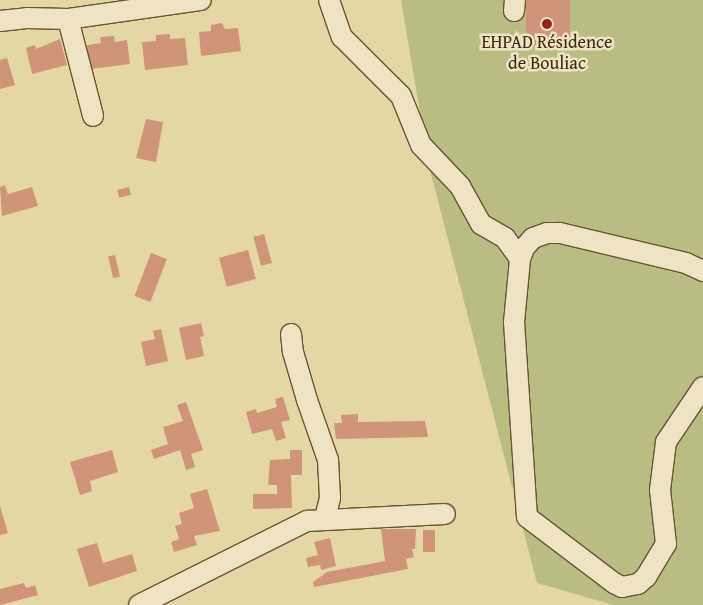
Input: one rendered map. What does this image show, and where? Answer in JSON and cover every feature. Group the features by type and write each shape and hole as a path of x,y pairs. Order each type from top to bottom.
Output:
{"street":[{"path":"0,21 27,18 68,19 200,0"},
{"path":"329,0 342,37 401,96 421,145 460,186 481,224 505,238 520,259"},
{"path":"68,19 93,116"},
{"path":"703,271 686,262 560,233 547,233 533,238 520,259 514,322 526,512 537,526 622,587 642,581 662,553 666,536 660,490 666,442 703,387"},
{"path":"291,334 302,384 328,460 330,498 325,518"},
{"path":"139,605 282,531 307,521 325,518 354,520 445,514"}],"green space":[{"path":"401,0 703,0 703,605 614,605 537,583 429,166"}],"building":[{"name":"EHPAD Résidence de Bouliac","path":"526,0 570,0 570,48 526,48"},
{"path":"222,23 225,29 238,28 241,51 201,56 199,32 211,31 211,25"},
{"path":"170,34 170,39 185,38 188,65 145,70 142,42 156,41 156,35"},
{"path":"114,36 115,42 127,40 130,64 91,69 89,56 83,56 82,46 101,43 100,37"},
{"path":"60,39 67,65 32,74 26,48 35,45 36,49"},
{"path":"7,58 15,85 0,89 0,60"},
{"path":"146,119 163,122 156,162 136,158"},
{"path":"5,185 8,194 32,187 38,206 2,216 0,187"},
{"path":"129,187 131,195 119,198 117,190"},
{"path":"264,234 272,263 261,266 253,237"},
{"path":"248,250 256,279 227,287 219,258"},
{"path":"151,253 167,259 150,302 135,296"},
{"path":"115,255 120,276 113,278 108,257"},
{"path":"201,323 204,336 200,337 204,356 186,360 179,328"},
{"path":"161,329 168,361 146,366 141,342 155,339 153,331"},
{"path":"283,397 290,420 281,422 286,438 276,441 272,429 252,434 246,412 256,409 257,413 277,407 275,399"},
{"path":"186,402 203,450 191,454 195,467 186,470 180,450 154,459 151,450 168,444 163,427 183,421 177,405"},
{"path":"358,414 358,422 425,421 428,437 336,439 334,423 342,423 341,415"},
{"path":"112,450 118,472 90,481 92,491 80,495 70,462"},
{"path":"290,450 302,450 302,475 291,475 292,508 253,509 253,494 277,494 277,485 268,485 270,460 290,459"},
{"path":"207,489 220,531 194,536 197,545 174,552 171,542 179,539 175,526 182,524 179,513 194,508 190,494"},
{"path":"0,506 8,533 0,535"},
{"path":"381,529 416,529 415,549 412,549 414,557 406,559 408,569 314,587 313,582 327,572 385,561"},
{"path":"423,530 435,530 435,552 423,552"},
{"path":"330,538 336,566 321,570 320,565 308,567 306,558 318,555 314,542"},
{"path":"97,543 103,563 132,554 137,571 89,587 77,549"},
{"path":"24,583 26,588 35,585 38,595 0,605 0,589"}],"place":[{"name":"EHPAD Résidence de Bouliac","path":"547,24"}]}
